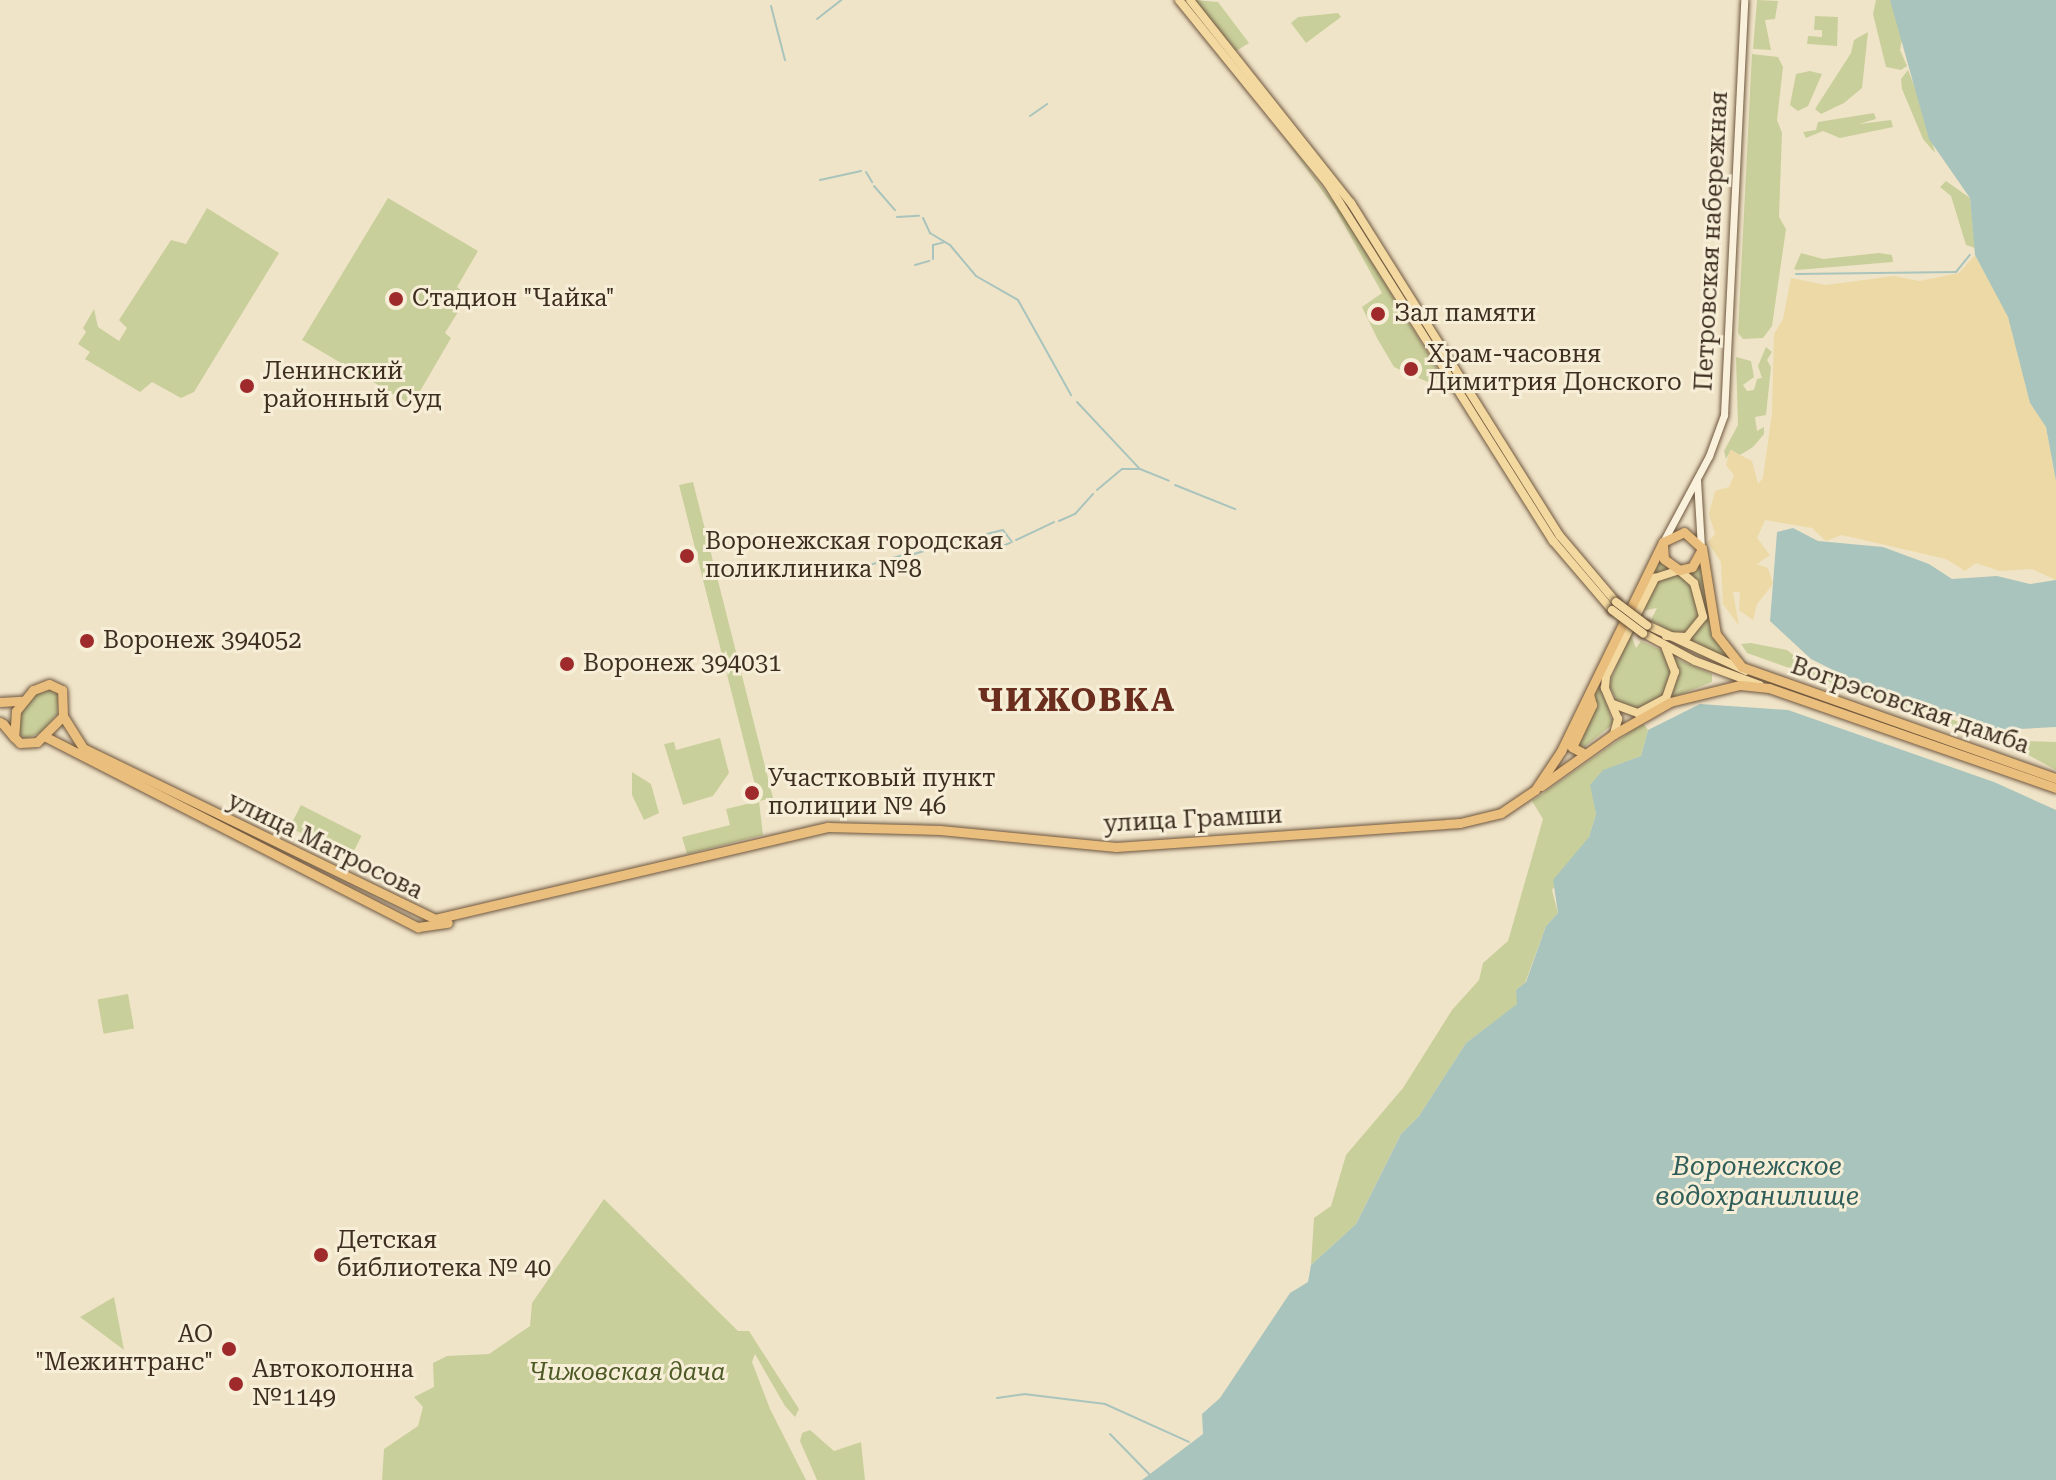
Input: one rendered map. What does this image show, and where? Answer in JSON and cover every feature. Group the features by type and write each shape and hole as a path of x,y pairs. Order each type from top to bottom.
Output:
{"highway":[{"path":"1702,548 1696,564 1679,570 1664,559 1663,542 1684,532 1702,548 1716,634 1731,658 1750,672"},
{"name":"Петровская набережная","path":"1628,617 1663,542"},
{"name":"улица Грамши","path":"468,915 809,829 915,828 1144,846 1460,823 1501,813 1535,790 1628,617"},
{"name":"Вогрэсовская дамба","path":"1750,672 2056,778"},
{"name":"улица Матросова","path":"0,702 22,701 38,687 54,685 65,698 63,716 83,748 418,927 468,915"},
{"name":"Вогрэсовская дамба","path":"1535,790 1614,734 1690,694 1728,686 1769,688 2056,788"},
{"path":"1585,754 1576,754 1572,747 1592,705 1589,694"},
{"path":"14,737 22,701"},
{"path":"46,737 63,716"},
{"path":"0,722 14,737"},
{"name":"улица Матросова","path":"14,737 29,745 46,737 201,813"}],"main road":[{"path":"1179,0 1328,184 1553,541 1614,606 1645,629 1769,688"},
{"path":"1190,0 1334,178 1560,536 1614,606"},
{"name":"Петровская набережная","path":"1663,542 1697,478 1724,415 1744,0"},
{"name":"Петровская набережная","path":"1697,478 1702,548"},
{"path":"1614,734 1618,719 1606,676 1655,578 1679,570 1694,583 1703,617 1687,637 1664,640"},
{"path":"1664,640 1750,672"},
{"path":"1613,704 1638,713 1668,696 1675,672 1664,640"}],"green space":[{"path":"1194,0 1218,2 1249,43 1236,51"},
{"path":"1757,0 1778,1 1775,19 1765,20 1771,50 1753,49"},
{"path":"1876,0 1890,0 1903,34 1900,50 1907,66 1901,70 1886,67 1873,14"},
{"path":"1338,13 1341,17 1306,43 1291,23 1298,17"},
{"path":"1815,16 1838,17 1837,46 1807,44 1808,36 1822,37 1822,30 1814,30"},
{"path":"1868,32 1862,88 1844,103 1821,114 1815,109 1851,53 1854,40"},
{"path":"1752,54 1778,57 1783,67 1777,120 1782,133 1779,217 1786,229 1772,326 1763,338 1743,339 1738,333"},
{"path":"1908,70 1924,110 1935,153 1923,139 1902,89 1901,79"},
{"path":"1810,71 1822,74 1808,106 1798,111 1790,105 1796,74"},
{"path":"1874,113 1876,119 1859,124 1891,120 1893,127 1840,138 1823,131 1806,138 1803,132 1816,130 1818,122"},
{"path":"1283,136 1342,213 1441,375 1430,383 1394,367 1362,307 1382,293 1336,210"},
{"path":"1946,181 1970,198 1975,248 1966,245 1951,196 1940,187"},
{"name":"Стадион \"Чайка\"","path":"388,198 478,251 457,287 468,296 445,333 451,338 412,405 302,340"},
{"path":"207,208 279,253 194,392 181,398 152,382 140,392 85,359 90,352 78,344 86,332 83,328 94,309 98,327 119,341 127,328 119,320 171,240 186,244"},
{"path":"1801,253 1823,259 1879,253 1892,255 1893,262 1794,269"},
{"path":"1766,347 1772,352 1767,360 1771,367 1766,415 1755,417 1757,431 1764,427 1764,434 1753,447 1740,455 1731,450 1726,459 1724,451 1738,425 1736,357 1751,361 1754,377 1743,385 1747,391 1754,390 1757,379 1762,378 1758,366"},
{"path":"693,482 773,798 759,801 679,485"},
{"path":"1661,553 1670,569 1652,579 1600,682 1613,724 1579,751 1574,746 1593,692"},
{"path":"1701,564 1711,629 1729,659 1687,642 1705,619 1701,592 1689,574"},
{"path":"1677,573 1691,582 1700,615 1692,631 1677,636 1651,620 1657,608 1641,611 1656,580"},
{"path":"1630,632 1636,648 1641,641 1665,652 1673,675 1667,693 1641,710 1618,704 1609,685"},
{"path":"1741,644 1787,650 1812,670 2002,737 2000,743 1747,653"},
{"path":"1674,658 1712,674 1712,682 1668,699 1688,683 1672,695 1678,674"},
{"path":"49,687 59,694 57,714 41,732 26,739 18,732 18,718 36,691"},
{"path":"1643,723 1648,730 1641,756 1604,770 1591,785 1596,814 1589,837 1552,890 1558,913 1546,926 1525,983 1516,990 1518,1004 1466,1043 1419,1116 1401,1134 1356,1224 1311,1265 1314,1218 1331,1206 1346,1155 1403,1088 1452,1010 1479,980 1483,963 1508,941 1543,819 1532,801"},
{"path":"720,738 729,773 713,796 683,805 664,744 674,742 676,750"},
{"path":"2025,741 2056,742 2056,770 2021,751 2018,744"},
{"path":"632,772 651,784 659,813 644,820 632,795"},
{"path":"759,801 763,835 687,854 682,837 730,825 726,809"},
{"path":"301,805 362,836 350,858 290,827"},
{"path":"128,994 134,1028 104,1034 97,999"},
{"name":"Чижовская дача","path":"604,1199 738,1331 749,1331 799,1409 795,1417 785,1406 755,1354 752,1362 770,1409 806,1480 382,1480 384,1449 418,1426 423,1407 414,1397 434,1387 433,1363 447,1356 489,1354 530,1326 532,1303"},
{"path":"114,1297 124,1350 80,1317"},
{"path":"810,1430 834,1451 861,1442 865,1480 817,1480 800,1441 802,1433"}],"sand":[{"path":"1975,255 2008,316 2030,403 2046,427 2056,481 2056,580 2032,569 2000,571 1976,563 1965,571 1946,559 1842,535 1826,541 1812,528 1765,520 1757,538 1770,555 1757,564 1768,568 1773,584 1757,604 1753,620 1739,610 1740,592 1733,592 1739,626 1723,604 1721,562 1708,542 1715,534 1709,514 1715,491 1729,487 1734,475 1726,465 1730,450 1752,461 1758,484 1763,478 1772,413 1774,334 1783,319 1791,278 1826,285 1894,276 1919,281 1959,273"}],"water":[{"path":"1890,0 2056,0 2056,481 2046,427 2030,403 2008,317 1975,255 1970,198 1929,139"},
{"path":"1793,528 1818,541 1883,547 1929,564 1952,579 1997,576 2030,584 2056,580 2056,727 2001,730 1869,688 1811,659 1770,621 1777,532"},
{"name":"Воронежское водохранилище","path":"1700,704 1788,710 1994,782 2056,810 2056,1480 1142,1480 1203,1434 1202,1414 1220,1398 1290,1293 1308,1282 1311,1265 1356,1224 1401,1134 1419,1116 1466,1043 1517,1004 1516,990 1526,982 1546,926 1558,913 1553,880 1589,837 1596,814 1590,785 1603,770 1641,756 1648,730"}],"waterway":[{"path":"817,19 841,0"},
{"path":"771,6 785,60"},
{"path":"1030,116 1047,104"},
{"path":"820,180 861,171"},
{"path":"866,172 872,182"},
{"path":"874,186 895,210"},
{"path":"897,217 919,216"},
{"path":"923,218 930,233 950,245 976,276 1018,300 1071,395"},
{"path":"933,259 933,245 945,242"},
{"path":"1796,274 1956,272 1970,255"},
{"path":"915,265 929,261"},
{"path":"1077,402 1140,469 1169,481"},
{"path":"1097,490 1122,469 1140,469"},
{"path":"1175,485 1235,509"},
{"path":"1059,521 1075,514 1093,494"},
{"path":"1016,540 1054,522"},
{"path":"963,540 1003,530 1012,542"},
{"path":"914,554 957,541"},
{"path":"1000,547 1010,543"},
{"path":"843,573 906,554"},
{"path":"997,1398 1024,1394 1105,1404 1189,1442"},
{"path":"1110,1434 1150,1475"}],"place":[{"name":"Стадион \"Чайка\"","path":"396,299"},
{"name":"Зал памяти","path":"1378,314"},
{"name":"Храм-часовня Димитрия Донского","path":"1411,369"},
{"name":"Ленинский районный Суд","path":"247,386"},
{"name":"Воронежская городская поликлиника №8","path":"687,556"},
{"name":"Воронеж 394052","path":"87,641"},
{"name":"Воронеж 394031","path":"567,664"},
{"name":"Участковый пункт полиции № 46","path":"752,793"},
{"name":"Детская библиотека № 40","path":"321,1255"},
{"name":"АО \"Межинтранс\"","path":"229,1349"},
{"name":"Автоколонна №1149","path":"236,1384"}],"district":[{"name":"ЧИЖОВКА","path":"1077,700"}]}
